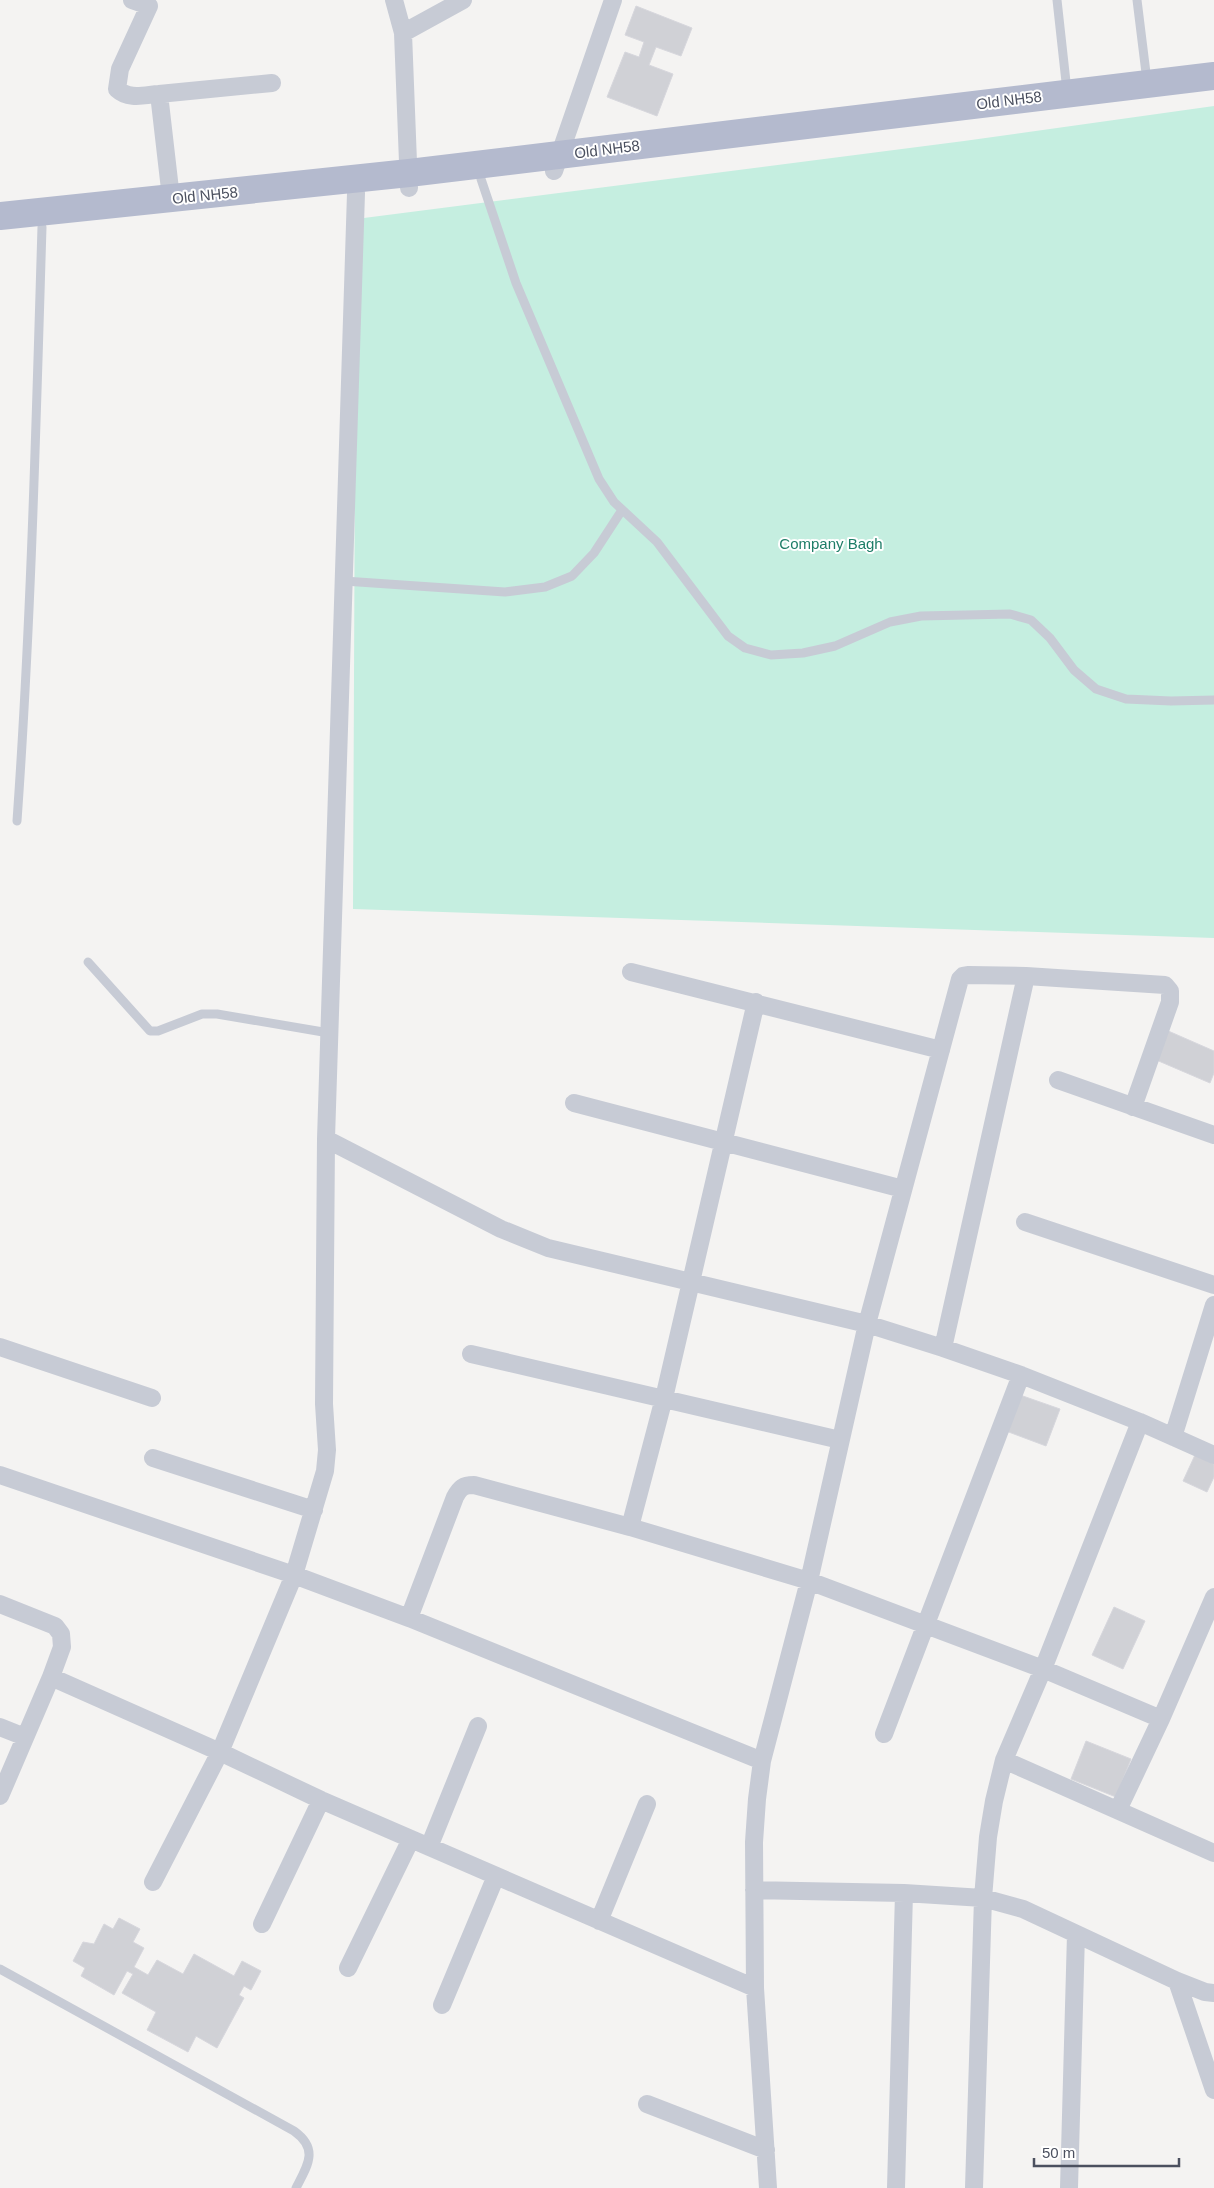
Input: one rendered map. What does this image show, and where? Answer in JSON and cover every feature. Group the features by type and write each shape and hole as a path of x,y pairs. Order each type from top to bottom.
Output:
{"main road":[{"name":"Old NH58","path":"0,231 42,227 186,202 409,180 556,162 1214,76"},
{"name":"Old NH58","path":"0,216 186,202 356,193 409,180 481,179 556,162 1162,101 1214,93"}],"street":[{"path":"394,0 403,32 409,180"},
{"path":"403,32 463,0"},
{"path":"556,162 613,0"},
{"path":"144,2 120,69 117,89 123,95 159,94 272,83"},
{"path":"159,94 186,202"},
{"path":"153,1882 220,1752 294,1575 325,1471 327,1450 324,1404 326,1139 356,193"},
{"path":"631,972 941,1050"},
{"path":"768,2188 755,1988 754,1842 762,1761 809,1581 867,1324 957,986 963,976 1026,976 1164,985 1170,991 1170,1002 1133,1107"},
{"path":"943,1348 1026,976"},
{"path":"630,1527 664,1398 756,1002"},
{"path":"1058,1080 1214,1135"},
{"path":"574,1103 904,1189"},
{"path":"326,1139 525,1240 548,1248 867,1324 1021,1375 1140,1422 1214,1455"},
{"path":"1025,1222 1214,1285"},
{"path":"1173,1436 1214,1306"},
{"path":"0,1347 152,1398"},
{"path":"471,1354 840,1440"},
{"path":"884,1734 1021,1375"},
{"path":"974,2188 983,1898 988,1837 1004,1760 1043,1669 1140,1422"},
{"path":"154,1458 314,1510"},
{"path":"0,1475 294,1575 410,1618 762,1761"},
{"path":"410,1618 454,1497 460,1488 474,1485 630,1527 809,1581 1043,1669 1161,1719"},
{"path":"1118,1810 1161,1719 1214,1597"},
{"path":"0,1604 55,1626 61,1634 62,1647 51,1678 0,1796"},
{"path":"51,1678 220,1752 321,1800 755,1988"},
{"path":"429,1847 478,1726"},
{"path":"0,1727 25,1737"},
{"path":"1004,1760 1214,1853"},
{"path":"262,1924 321,1800"},
{"path":"599,1921 647,1804"},
{"path":"348,1968 411,1839"},
{"path":"442,2005 496,1876"},
{"path":"754,1890 904,1893 983,1898 1023,1909 1177,1980 1205,1992 1214,1993"},
{"path":"896,2188 904,1893"},
{"path":"1068,2188 1076,1934"},
{"path":"1177,1980 1214,2090"},
{"path":"647,2104 766,2150"}],"lane":[{"path":"1057,0 1067,94"},
{"path":"1136,0 1148,84"},
{"path":"481,179 516,283 599,479 622,510 657,542 728,636 745,648 771,655 803,653 835,646 890,622 921,616 1010,614 1031,620 1050,638 1074,670 1096,689 1126,698 1171,701 1214,700"},
{"path":"17,821 31,601 42,227"},
{"path":"344,581 505,592 545,587 572,576 594,553 622,510"},
{"path":"88,962 150,1031 158,1031 202,1014 217,1014 329,1033"},
{"path":"0,1969 305,2139 310,2151 307,2166 296,2188"}],"green space":[{"name":"Company Bagh","path":"1214,106 1214,938 353,909 356,219 964,141"}],"building":[{"path":"636,6 692,28 681,56 656,47 649,65 673,74 657,116 607,97 625,52 639,57 644,42 625,35"},
{"path":"1166,1030 1214,1051 1214,1073 1210,1083 1154,1059"},
{"path":"1020,1395 1060,1409 1046,1446 1006,1431"},
{"path":"1195,1455 1214,1464 1214,1477 1207,1492 1183,1481"},
{"path":"1114,1607 1145,1621 1123,1669 1092,1655"},
{"path":"1086,1741 1131,1759 1116,1797 1071,1779"},
{"path":"119,1918 140,1929 133,1942 144,1948 134,1967 148,1975 157,1960 183,1974 194,1954 234,1976 242,1961 261,1971 251,1990 244,1986 239,1995 244,1998 217,2048 196,2036 188,2052 147,2030 156,2012 122,1993 133,1974 127,1971 114,1995 81,1976 85,1968 73,1961 83,1942 94,1944 104,1924 113,1929"}]}
